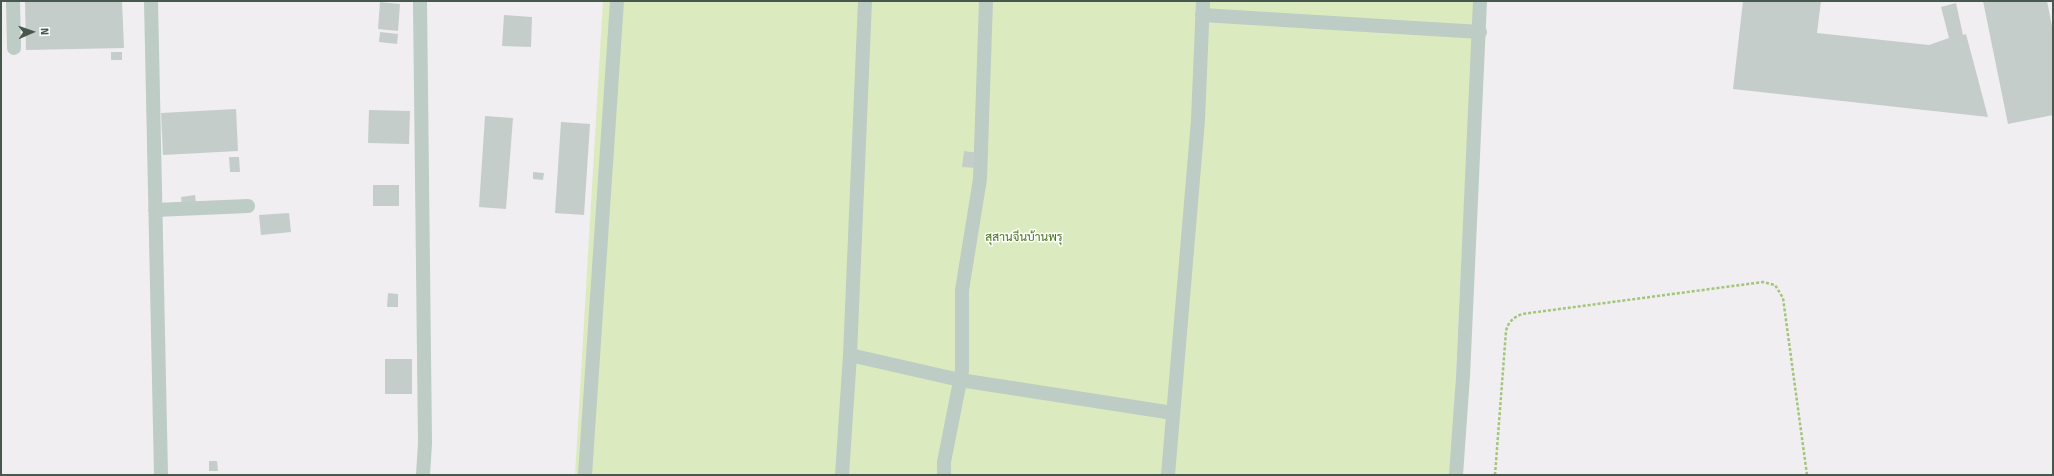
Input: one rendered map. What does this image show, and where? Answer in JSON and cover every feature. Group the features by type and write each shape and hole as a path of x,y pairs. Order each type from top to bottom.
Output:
{"street":[{"path":"12,1 14,48"},
{"path":"151,1 161,475"},
{"path":"420,1 425,443 423,475"},
{"path":"585,475 617,1"},
{"path":"842,475 850,355 865,1"},
{"path":"944,475 944,462 962,371 962,290 980,179 986,1"},
{"path":"1456,475 1480,32 1480,1"},
{"path":"1168,475 1198,120 1203,8 1480,32"},
{"path":"155,210 248,206"},
{"path":"850,355 960,380 1173,413"}],"path":[{"path":"1495,475 1506,331 1509,323 1515,318 1522,314 1763,282 1775,285 1783,298 1807,475"}],"green space":[{"name":"สุสานจีนบ้านพรุ","path":"603,1 1474,1 1451,475 575,475"}],"building":[{"path":"25,1 122,1 124,48 26,50"},
{"path":"1743,1 1821,1 1817,33 1929,45 1949,38 1941,7 1956,3 1963,35 1966,34 1988,117 1733,89"},
{"path":"1983,1 2047,1 2053,31 2053,115 2008,124"},
{"path":"380,2 400,4 398,31 378,29"},
{"path":"504,15 532,17 531,47 502,46"},
{"path":"380,32 398,34 397,44 379,42"},
{"path":"111,52 122,52 122,60 111,60"},
{"path":"236,109 238,151 163,155 161,113"},
{"path":"369,110 410,111 409,144 368,143"},
{"path":"485,116 513,118 506,209 479,207"},
{"path":"561,122 590,124 584,215 555,213"},
{"path":"964,151 979,153 976,168 962,167"},
{"path":"229,157 239,157 240,172 230,172"},
{"path":"533,172 544,173 543,180 533,179"},
{"path":"373,185 399,185 399,206 373,206"},
{"path":"195,195 196,204 182,206 181,197"},
{"path":"289,213 291,232 261,235 259,215"},
{"path":"388,293 398,294 398,307 387,307"},
{"path":"385,359 412,359 412,394 385,394"},
{"path":"209,461 217,461 218,471 209,471"}]}
